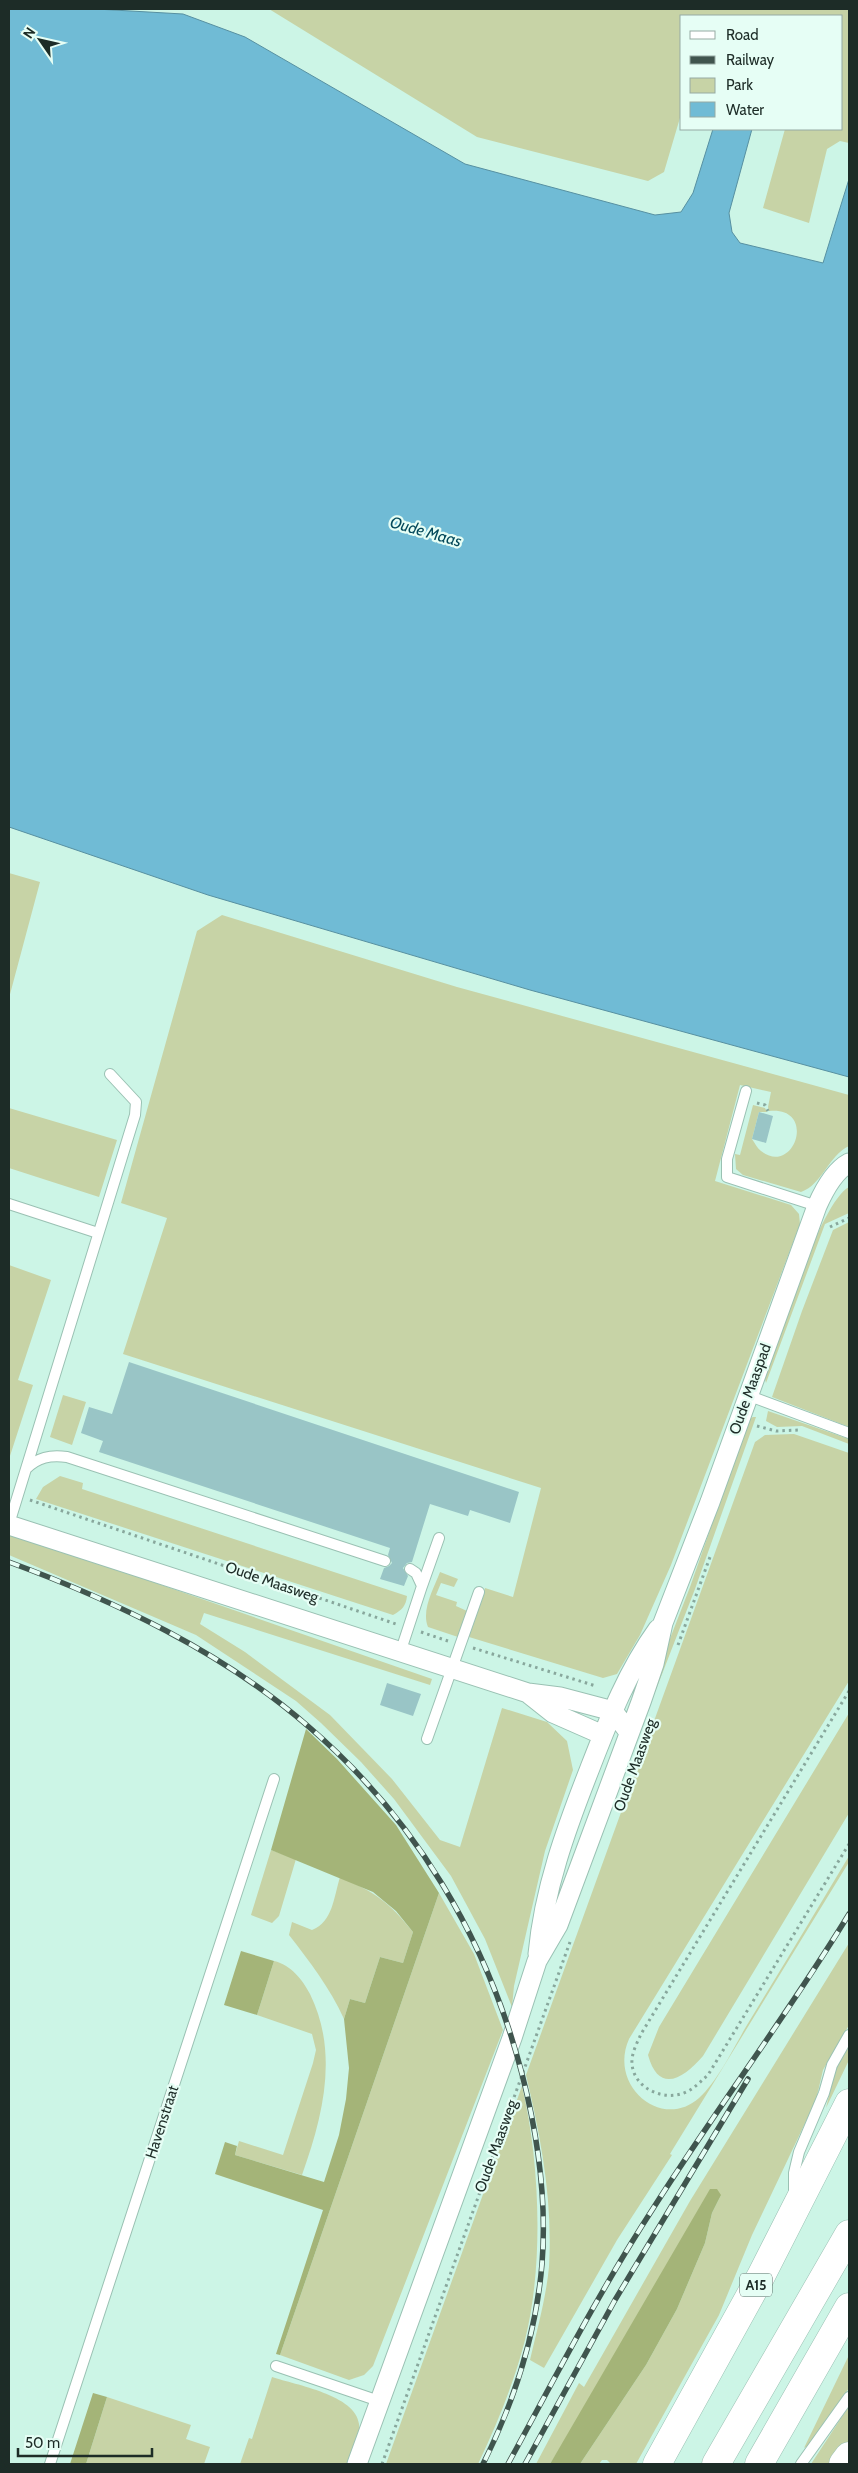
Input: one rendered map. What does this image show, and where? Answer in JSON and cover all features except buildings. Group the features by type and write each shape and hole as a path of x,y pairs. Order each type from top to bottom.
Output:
{"highway":[{"name":"A15","path":"657,2464 757,2284 849,2103"},
{"path":"716,2464 849,2234"},
{"path":"760,2464 849,2307"},
{"path":"843,2464 849,2456"}],"street":[{"name":"Oude Maaspad","path":"628,1731 654,1664 663,1623 710,1502 747,1395 817,1206 822,1194 841,1167 849,1163"},
{"name":"Oude Maasweg","path":"9,1525 528,1693 616,1703"},
{"name":"Oude Maaspad","path":"616,1703 640,1654 663,1623"},
{"name":"Oude Maasweg","path":"528,1693 553,1713 603,1735"},
{"name":"Oude Maasweg","path":"357,2464 512,2038 537,1961 558,1925 628,1731 616,1703"},
{"name":"Oude Maasweg","path":"537,1961 541,1918 562,1840 616,1703"},
{"path":"603,1735 628,1731"}],"lane":[{"path":"9,1525 135,1115 136,1102 110,1074"},
{"path":"746,1091 727,1159 727,1177 817,1206"},
{"path":"9,1204 98,1233"},
{"path":"747,1395 849,1433"},
{"path":"25,1470 34,1461 43,1458 67,1457 386,1561"},
{"path":"400,1653 439,1538"},
{"path":"410,1569 416,1573 422,1586"},
{"path":"427,1739 453,1670 479,1592"},
{"name":"Havenstraat","path":"50,2464 274,1779"},
{"path":"796,2207 792,2192 799,2152 824,2093 832,2065 849,2035"},
{"path":"276,2366 380,2401"},
{"path":"801,2464 849,2397"}],"path":[{"name":"Oude Maaspad","path":"754,1436 757,1426 776,1431 804,1431"},
{"name":"Oude Maasweg","path":"17,1496 461,1645 525,1663 616,1703"},
{"path":"676,1651 713,1548"},
{"path":"849,1691 641,2034 631,2062 638,2080 646,2087 663,2096 676,2096 688,2092 708,2075 849,1844"},
{"name":"Oude Maasweg","path":"382,2464 572,1937"}],"green space":[{"path":"269,9 849,9 849,143 840,141 827,149 809,223 763,208 785,130 843,130 843,15 680,15 680,118 664,172 648,181 477,137"},
{"path":"9,873 40,882 9,998"},
{"path":"222,915 457,987 849,1095 849,1146 836,1156 815,1183 801,1192 743,1175 736,1169 735,1154 740,1155 753,1105 765,1108 767,1112 759,1112 752,1139 761,1151 773,1157 783,1155 791,1148 796,1139 797,1128 793,1119 784,1112 769,1111 771,1092 740,1085 715,1181 791,1205 799,1214 800,1224 671,1565 640,1635 617,1674 603,1678 469,1637 485,1588 513,1597 541,1488 123,1354 167,1218 121,1203 197,931"},
{"path":"9,1108 117,1140 99,1197 9,1168"},
{"path":"849,1187 849,1213 825,1224 766,1383 767,1369 802,1270 826,1217 838,1198"},
{"path":"849,1222 849,1427 772,1397 833,1230"},
{"path":"9,1265 51,1280 18,1380 33,1385 9,1459"},
{"path":"63,1395 86,1402 72,1445 50,1437"},
{"path":"768,1411 849,1439 849,1444 802,1426 777,1427 766,1421"},
{"path":"756,1417 695,1589 652,1700 647,1698 690,1587 749,1419"},
{"path":"794,1434 849,1453 849,1681 629,2039 624,2056 626,2073 632,2087 642,2098 655,2106 670,2109 685,2107 706,2091 713,2083 849,1856 849,1862 673,2149 670,2154 672,2155 617,2240 544,2368 530,2360 548,2279 549,2218 545,2170 526,2075 755,1442 765,1435"},
{"path":"60,1476 83,1483 82,1489 407,1596 405,1605 393,1615 36,1499 43,1487"},
{"path":"9,1532 432,1679 430,1685 204,1613 200,1624 245,1652 330,1715 392,1779 440,1840 460,1847 502,1708 547,1722 567,1741 573,1770 545,1851 514,1986 512,2007 485,1939 451,1876 394,1799 361,1762 321,1723 296,1701 196,1635 9,1555"},
{"path":"440,1572 458,1579 454,1587 441,1583 436,1595 457,1602 456,1606 467,1611 458,1637 428,1627 426,1620 427,1606"},
{"path":"849,1713 849,1813 703,2056 680,2076 665,2079 653,2067 648,2055 659,2027"},
{"path":"306,1729 337,1759 396,1825 439,1893 280,2355 276,2354 323,2210 215,2174 225,2142 237,2146 235,2155 324,2182 339,2135 346,2099 349,2068 344,2019 350,1999 365,2003 380,1957 403,1963 413,1932 396,1911 373,1892 271,1850"},
{"path":"271,1850 296,1859 279,1916 272,1923 251,1915"},
{"path":"340,1877 381,1899 413,1932 403,1963 380,1957 365,2003 350,1999 344,2019 326,1986 289,1935 292,1922 312,1930 324,1921 332,1908"},
{"path":"439,1893 474,1954 503,2030 373,2366 364,2375 349,2380 280,2355"},
{"path":"849,1943 849,2025 823,2070 816,2100 752,2235 719,2315 636,2464 611,2464 607,2460 602,2460 599,2464 580,2464 646,2365 677,2309 705,2243 712,2213 721,2195 550,2464 536,2464 579,2383 584,2387 690,2201"},
{"path":"241,1951 274,1961 257,2015 224,2005"},
{"path":"274,1961 291,1969 307,1988 319,2016 324,2039 325,2084 316,2130 302,2175 235,2155 239,2141 283,2155 316,2050 312,2034 257,2015"},
{"path":"849,2047 849,2060 826,2108 836,2066"},
{"path":"522,2086 533,2147 536,2180 537,2246 531,2310 521,2356 510,2388 478,2464 386,2464"},
{"path":"710,2189 717,2189 721,2195 712,2213 705,2243 677,2309 646,2365 580,2464 550,2464"},
{"path":"849,2355 849,2388 811,2444 804,2448"},
{"path":"272,2377 336,2398 348,2406 355,2414 359,2424 359,2434 347,2464 240,2464 249,2438 252,2439"},
{"path":"93,2393 107,2397 86,2464 70,2464"},
{"path":"107,2397 191,2425 186,2439 210,2447 204,2464 86,2464"},
{"path":"849,2406 849,2442 834,2464 811,2464"}],"water":[{"name":"Oude Maas","path":"9,9 96,9 183,14 245,37 465,164 655,215 681,212 693,193 713,130 752,130 729,213 732,232 740,243 823,263 849,179 849,1077 530,990 208,895 9,827"}],"railway":[{"path":"9,1562 88,1594 167,1631 241,1675 276,1700 347,1762 382,1801 414,1841 442,1884 467,1929 489,1976 507,2024 522,2074 537,2144 543,2216 542,2264 535,2316 529,2342 514,2392 483,2464"},
{"path":"508,2464 578,2334 634,2238 802,1988 849,1914"},
{"path":"525,2464 615,2300 748,2079"}]}
